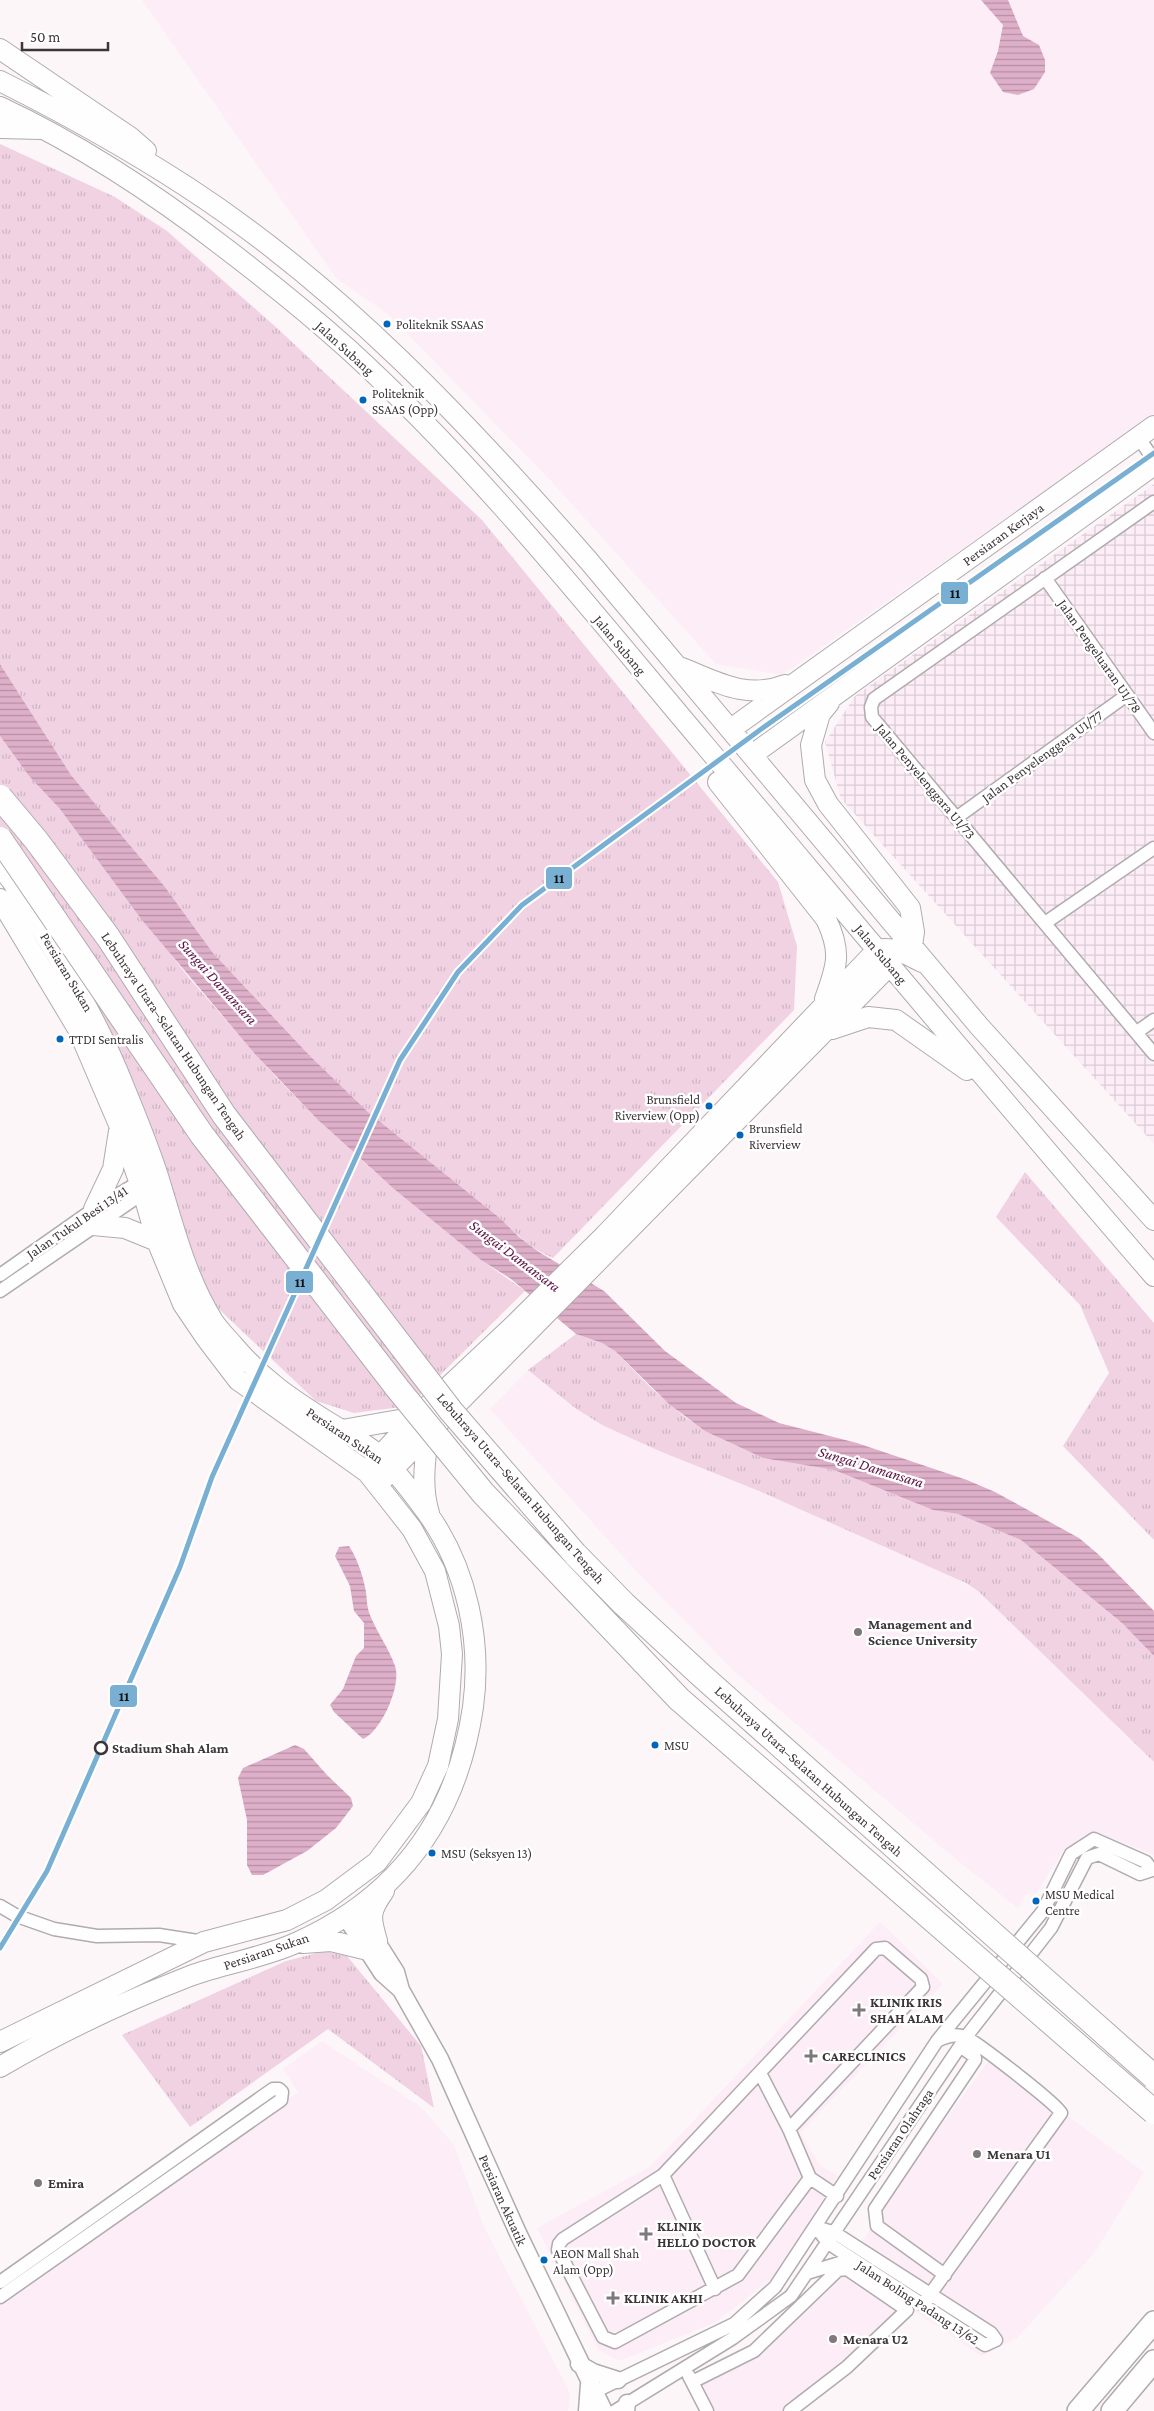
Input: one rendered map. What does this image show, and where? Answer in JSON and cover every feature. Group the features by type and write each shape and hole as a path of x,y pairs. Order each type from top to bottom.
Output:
{"highway":[{"name":"Lebuhraya Utara–Selatan Hubungan Tengah","path":"0,797 36,840 108,937 224,1115 451,1411 575,1554 624,1604 702,1676 1154,2077"},
{"name":"Lebuhraya Utara–Selatan Hubungan Tengah","path":"0,839 202,1135 398,1389 483,1494 679,1699 1154,2112"},
{"path":"1078,2411 1154,2322"},
{"path":"1112,2411 1154,2361"}],"main road":[{"path":"0,48 130,137 188,188"},
{"name":"Jalan Subang","path":"0,81 57,110 188,188 326,292 375,335 448,405 533,496 890,920 894,953"},
{"name":"Jalan Subang","path":"0,107 48,130 110,165 154,195 256,272 346,347 430,429 493,496 748,796 894,953 995,1090 1154,1276"},
{"path":"0,128 48,130"},
{"name":"Persiaran Kerjaya","path":"731,730 1146,432"},
{"path":"694,733 728,751 752,755 1154,466"},
{"path":"678,666 717,682 755,693 772,690 805,676"},
{"path":"372,1478 387,1463 428,1434 517,1333 610,1240 824,1033 914,932 910,908 828,804 815,780 811,745 820,714 837,694"},
{"path":"671,705 681,731 691,747 826,919 834,936 837,959 834,976 821,1008"},
{"path":"731,730 728,751 730,761 748,796"},
{"name":"Persiaran Sukan","path":"0,866 12,881 89,1008 123,1083 150,1182 157,1241 183,1304 238,1380 372,1478 412,1529 435,1571 449,1626 452,1654 448,1719 438,1766 421,1803 377,1862 326,1900 287,1920 204,1942 108,1987 0,2042"},
{"name":"Persiaran Sukan","path":"0,899 78,1029 120,1127 150,1182 183,1261 214,1323 255,1370 279,1391 342,1430 387,1463 430,1517 454,1560 464,1587 472,1626 475,1690 471,1722 457,1780 436,1823 392,1879 294,1944 194,1974 102,2012 0,2067"},
{"path":"610,1240 821,1008 894,953"},
{"name":"Jalan Subang","path":"894,953 926,964 979,1026 1154,1220"},
{"path":"824,1033 847,1022 868,1017 896,1020 921,1035 995,1090"},
{"path":"120,1127 113,1169 94,1217 157,1241"},
{"path":"387,1463 416,1417 517,1333"},
{"path":"342,1430 416,1417"},
{"path":"428,1434 423,1475 425,1500 430,1517"},
{"path":"287,1920 308,1918 348,1909 377,1862"},
{"path":"294,1944 331,1941 372,1946 371,1918 373,1907 392,1879"}],"street":[{"path":"1146,432 1154,460"},
{"name":"Jalan Penyelenggara U1/73","path":"1154,502 874,699 870,707 872,717 1154,1054"},
{"name":"Jalan Pengeluaran U1/78","path":"1045,578 1154,733"},
{"name":"Jalan Penyelenggara U1/77","path":"956,818 1127,694"},
{"path":"1045,923 1154,848"},
{"path":"1137,1032 1154,1020"},
{"name":"Jalan Tukul Besi 13/41","path":"0,1275 150,1182"},
{"name":"Jalan Tukul Besi 13/41","path":"0,1291 94,1217"},
{"name":"Persiaran Olahraga","path":"592,2388 618,2380 734,2324 775,2287 837,2196 937,2041 1042,1911 1072,1854 1082,1845 1094,1839 1146,1862 1152,1870 1140,1874 1099,1854 1087,1858 1051,1928 963,2042 791,2296 732,2338 622,2408"},
{"path":"0,1906 17,1916 54,1929 97,1936 159,1935 204,1942"},
{"name":"Persiaran Akuatik","path":"348,1909 372,1946 396,1972 401,1990 440,2059 579,2364 604,2411"},
{"path":"789,2129 923,1988 921,1979 885,1948 880,1947 876,1949 663,2175 558,2244 558,2250 603,2337 615,2342 738,2275 810,2178"},
{"path":"922,2306 1060,2113 1058,2107 1044,2095 963,2042 950,2036 937,2041"},
{"path":"938,2284 877,2226 875,2209 975,2060 975,2057 963,2042"},
{"path":"760,2073 789,2129 810,2178 837,2196"},
{"path":"0,2282 273,2089 279,2089 282,2092 281,2100 0,2298"},
{"path":"663,2175 715,2289"},
{"name":"Jalan Boling Padang 13/62","path":"816,2226 853,2260 947,2323 985,2346 996,2340 991,2333 956,2311 938,2284 831,2238"},
{"path":"807,2273 853,2260"},
{"path":"692,2382 754,2351 838,2270 847,2269 907,2310 847,2368 790,2411"},
{"path":"947,2323 956,2311"},
{"path":"579,2364 593,2372 618,2380"},
{"path":"685,2367 708,2411"},
{"path":"587,2411 592,2388"}],"shaded area":[{"path":"142,0 1154,0 1154,415 782,675 716,664 552,482 388,314 336,278"},
{"path":"1154,484 1154,1144 841,799 825,742 855,696"},
{"name":"Management and Science University","path":"528,1370 575,1408 602,1425 930,1565 978,1591 1154,1762 1154,1855 1099,1833 1086,1834 1062,1852 1037,1893 1026,1894 1018,1908 964,1866 736,1673 637,1572 490,1409"},
{"path":"880,1922 943,1984 800,2133 821,2166 838,2176 774,2277 716,2322 619,2361 598,2349 537,2228 651,2166"},
{"path":"322,2041 421,2107 454,2145 484,2227 567,2387 570,2395 568,2411 0,2411 0,2302 298,2092 283,2069"},
{"path":"990,2059 1144,2172 1096,2251 1017,2338 982,2356 914,2311 842,2378 797,2411 714,2411 701,2386 757,2358 840,2277 901,2180"}],"green space":[{"path":"0,144 115,197 167,231 278,329 482,520 778,882 797,946 794,1010 553,1258 525,1241 501,1219 368,1112 311,1057 213,953 165,887 71,775 0,664"},
{"path":"0,736 29,776 60,809 189,978 276,1077 317,1119 376,1173 481,1260 525,1291 409,1406 354,1413 316,1401 205,1296 142,1107 0,872"},
{"path":"1025,1172 1154,1323 1154,1540 1063,1446 1109,1373 1080,1305 996,1217"},
{"path":"576,1334 602,1343 615,1351 650,1387 686,1418 724,1440 763,1458 834,1470 933,1510 958,1514 1021,1540 1122,1623 1154,1656 1154,1762 978,1591 966,1583 759,1491 657,1450 602,1425 575,1408 528,1370"},
{"path":"325,1951 347,1956 421,2046 434,2108 328,2029 190,2127 122,2035 286,1961"}],"water":[{"path":"981,0 1008,0 1023,36 1039,45 1045,60 1045,72 1034,89 1018,95 1003,92 990,73 998,51 1003,25"},
{"name":"Sungai Damansara","path":"0,664 71,775 165,887 213,953 311,1057 368,1112 501,1219 519,1237 539,1252 604,1291 665,1351 736,1403 779,1423 857,1443 967,1480 995,1492 1079,1538 1098,1554 1154,1611 1154,1656 1122,1623 1021,1540 958,1514 933,1510 834,1470 763,1458 705,1431 669,1404 615,1351 602,1343 576,1334 511,1279 481,1260 393,1188 317,1119 255,1054 142,920 60,809 29,776 0,736"},
{"path":"349,1546 362,1574 369,1612 392,1659 396,1674 393,1696 383,1718 370,1735 363,1739 334,1712 330,1705 343,1689 356,1656 364,1648 364,1623 354,1611 350,1586 335,1556 339,1547"},
{"path":"295,1745 304,1749 351,1798 353,1806 336,1828 307,1851 263,1875 252,1875 247,1865 247,1820 238,1778 243,1768"}],"transit line":[{"name":"11","path":"0,1948 47,1871 180,1567 212,1477 400,1060 458,972 522,905 764,727 1154,453"}],"place":[{"name":"Politeknik SSAAS","path":"387,324"},
{"name":"Politeknik SSAAS (Opp)","path":"363,400"},
{"name":"TTDI Sentralis","path":"60,1039"},
{"name":"Brunsfield Riverview (Opp)","path":"709,1106"},
{"name":"Brunsfield Riverview","path":"740,1135"},
{"name":"Management and Science University","path":"858,1632"},
{"name":"MSU","path":"655,1745"},
{"name":"Stadium Shah Alam","path":"101,1748"},
{"name":"MSU (Seksyen 13)","path":"432,1853"},
{"name":"MSU Medical Centre","path":"1036,1901"},
{"name":"KLINIK IRIS SHAH ALAM","path":"859,2010"},
{"name":"CARECLINICS","path":"811,2056"},
{"name":"Menara U1","path":"977,2154"},
{"name":"Emira","path":"38,2183"},
{"name":"KLINIK HELLO DOCTOR","path":"646,2234"},
{"name":"AEON Mall Shah Alam (Opp)","path":"544,2260"},
{"name":"KLINIK AKHI","path":"613,2298"},
{"name":"Menara U2","path":"833,2339"}]}
